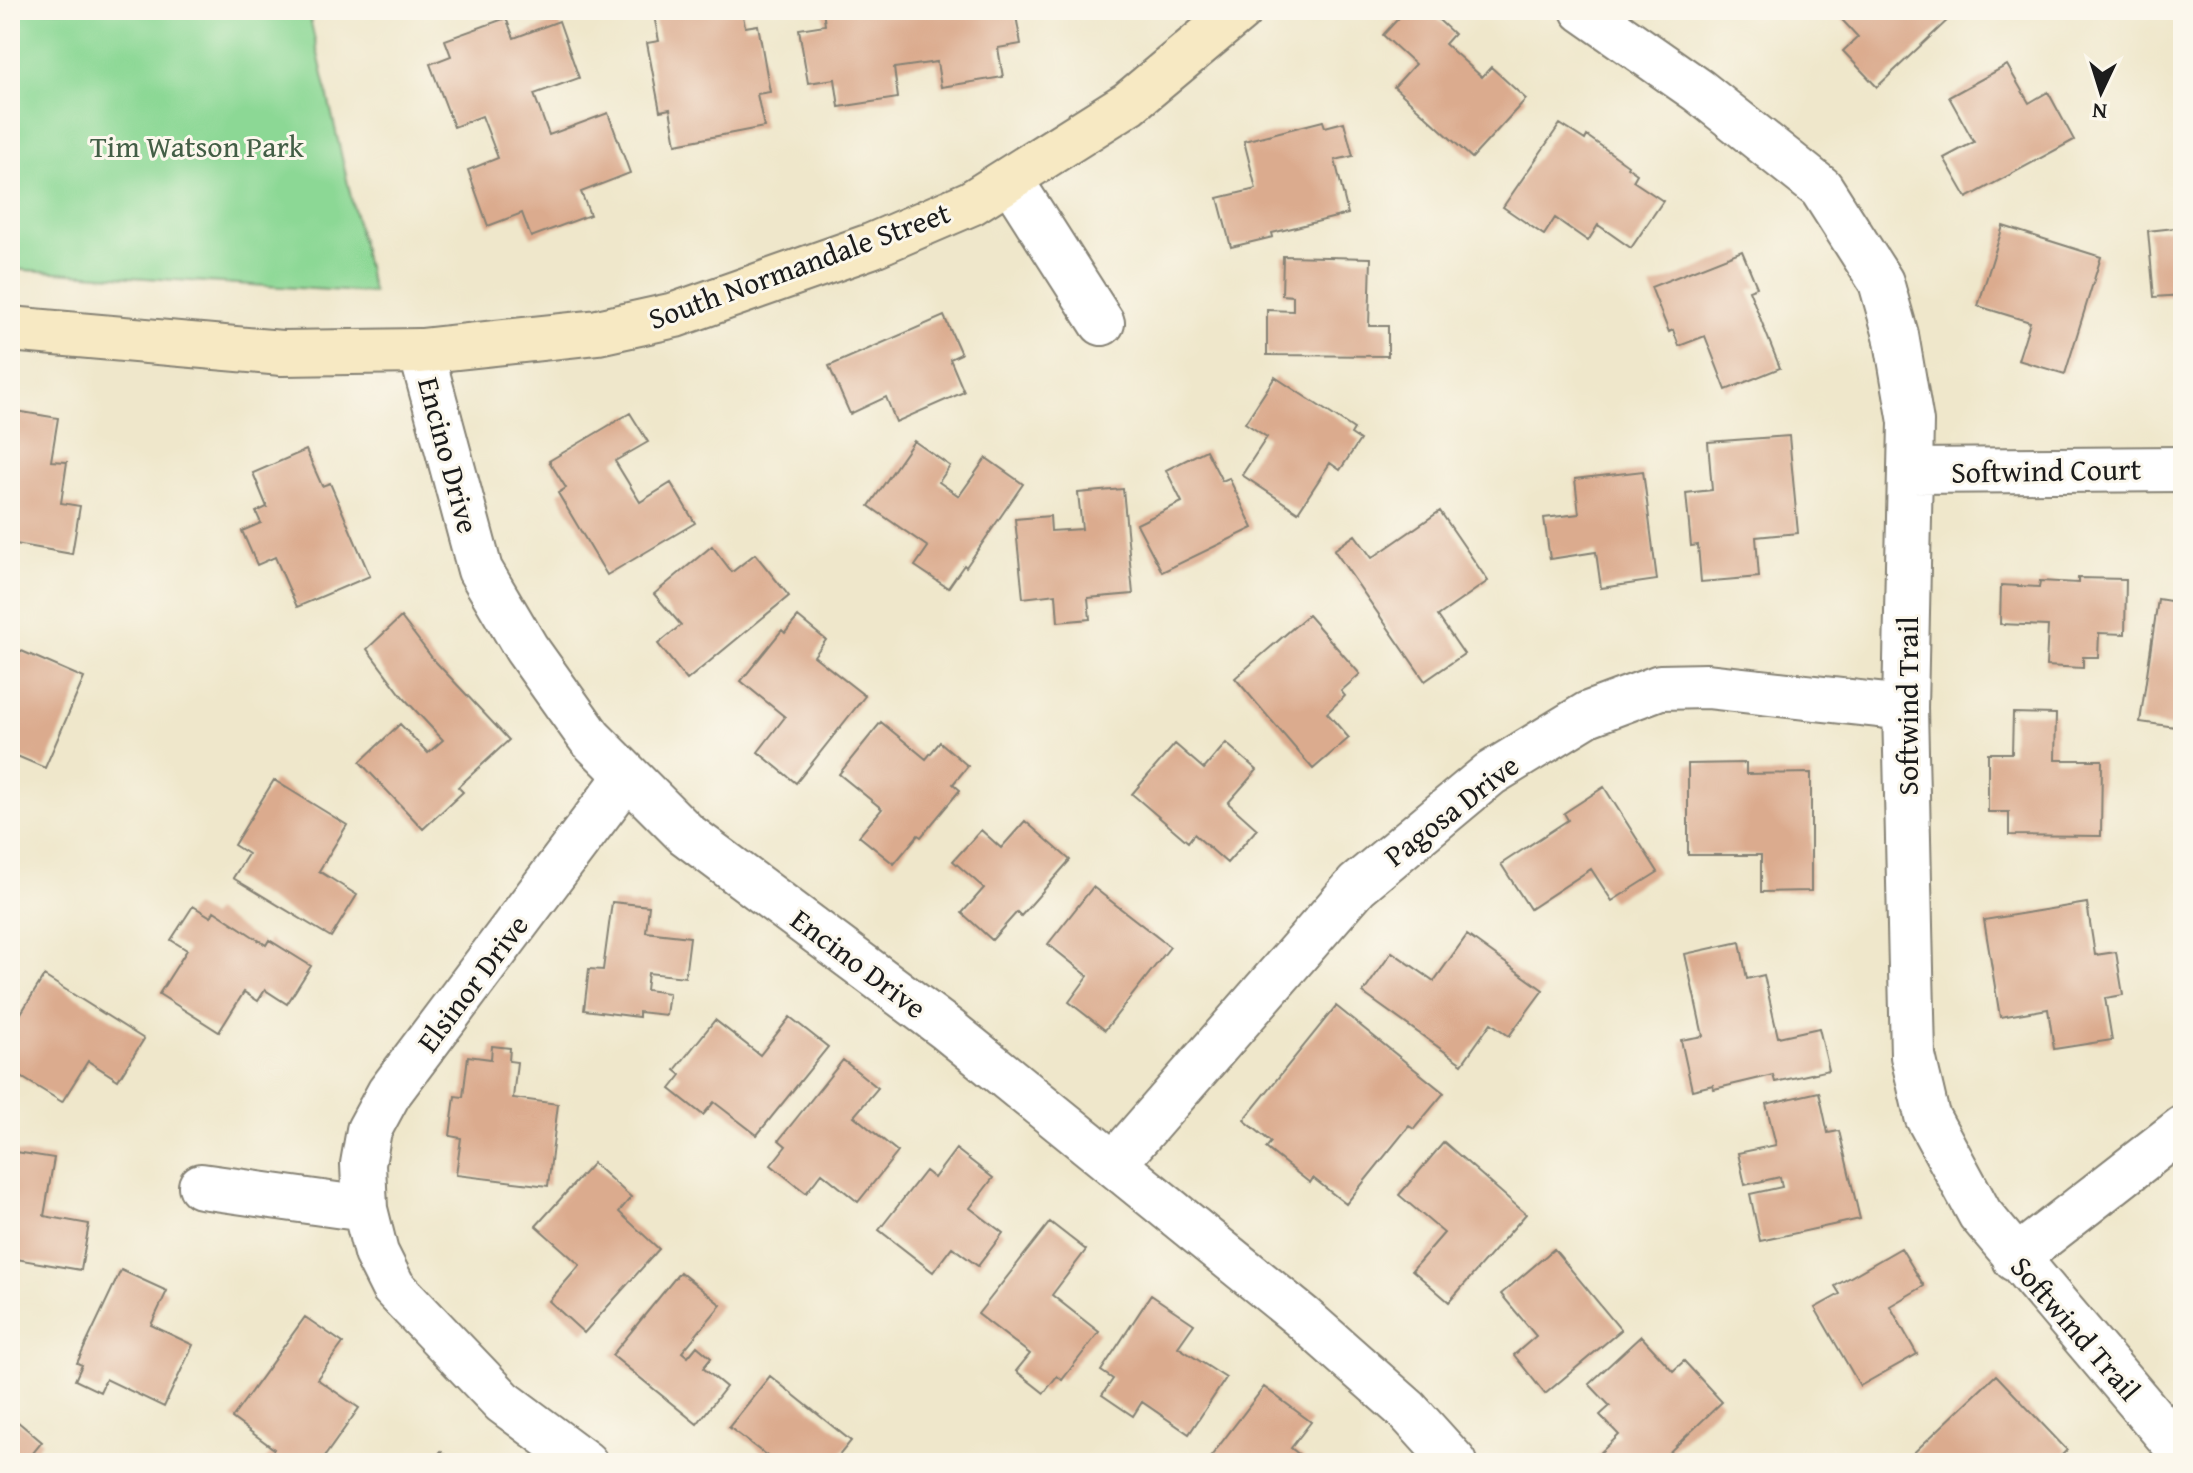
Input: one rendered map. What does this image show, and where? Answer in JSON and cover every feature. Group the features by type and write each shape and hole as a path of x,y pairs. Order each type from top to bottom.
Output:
{"street":[{"name":"South Normandale Street","path":"10,329 282,353 421,351 598,332 675,315 871,246 971,203 1129,103 1240,10"},
{"name":"Softwind Trail","path":"1583,10 1699,91 1821,188 1881,282 1896,335 1911,422 1905,708 1913,1056 1927,1116 1980,1214 2183,1454"},
{"path":"1010,179 1102,323"},
{"name":"Encino Drive","path":"421,351 480,570 526,648 590,738 686,834 947,1029 1302,1317 1407,1410 1455,1463"},
{"name":"Softwind Court","path":"1910,471 2183,469"},
{"name":"Pagosa Drive","path":"1114,1164 1357,885 1490,774 1588,714 1660,687 1707,686 1905,708"},
{"name":"Elsinor Drive","path":"585,1463 503,1402 393,1287 376,1253 365,1209 363,1164 369,1130 389,1093 627,776"},
{"path":"2015,1259 2183,1128"},
{"path":"201,1186 365,1209"}],"green space":[{"name":"Tim Watson Park","path":"10,10 308,10 373,293 10,269"}],"building":[{"path":"653,10 742,10 745,27 758,25 770,92 757,94 764,127 676,144 670,109 660,111 647,43 659,41"},
{"path":"823,10 880,10 881,13 902,10 1015,10 1021,44 998,48 1003,77 941,87 937,62 894,68 898,98 839,107 835,79 808,83 799,29 825,25"},
{"path":"1406,10 1428,10 1454,34 1445,44 1482,77 1491,67 1526,99 1472,158 1394,87 1415,64 1383,35"},
{"path":"1833,10 1945,10 1951,17 1877,87 1843,51 1858,37"},
{"path":"506,18 514,38 559,21 579,78 534,94 549,135 608,113 630,173 581,192 590,215 531,237 522,213 488,226 468,170 498,158 482,116 454,127 430,64 451,56 445,40"},
{"path":"2007,65 2029,103 2048,92 2074,140 1967,198 1944,158 1974,142 1949,97"},
{"path":"1323,121 1325,127 1344,122 1353,156 1335,160 1348,214 1231,247 1218,198 1256,189 1244,141"},
{"path":"1560,124 1585,140 1587,136 1628,165 1637,174 1633,181 1663,201 1631,248 1598,225 1588,241 1555,218 1544,235 1503,207"},
{"path":"2003,226 2101,257 2065,374 2018,360 2030,322 1978,306"},
{"path":"2183,227 2183,295 2154,297 2148,231"},
{"path":"1742,251 1757,287 1749,290 1780,368 1726,390 1705,336 1679,346 1673,330 1669,332 1651,287"},
{"path":"1283,256 1371,258 1369,326 1388,326 1388,356 1267,355 1267,310 1293,311 1293,296 1282,295"},
{"path":"944,316 961,354 950,359 964,392 896,422 886,397 850,414 829,366"},
{"path":"1275,377 1354,429 1351,434 1360,440 1340,470 1330,463 1298,512 1242,475 1267,437 1245,423"},
{"path":"10,410 58,418 51,461 67,462 61,503 80,506 72,554 10,543"},
{"path":"630,413 648,442 615,461 640,502 671,483 695,523 607,575 558,493 566,488 549,461"},
{"path":"1789,436 1798,533 1756,537 1759,577 1701,582 1698,545 1691,546 1686,493 1712,490 1708,442"},
{"path":"914,441 950,466 939,482 959,496 986,458 1023,484 948,588 915,566 928,547 869,506"},
{"path":"306,450 322,486 330,483 370,576 297,607 275,557 257,565 242,531 261,523 256,512 267,507 253,473"},
{"path":"1206,450 1222,481 1229,478 1253,528 1162,572 1137,524 1182,502 1166,470"},
{"path":"1643,471 1657,580 1601,588 1596,552 1550,559 1544,518 1579,514 1575,479"},
{"path":"1123,489 1133,594 1088,598 1090,619 1058,622 1056,594 1023,598 1015,519 1050,516 1051,531 1082,529 1078,493"},
{"path":"1440,511 1488,581 1438,616 1464,654 1425,681 1334,550 1355,535 1372,558"},
{"path":"712,546 732,572 755,554 789,596 687,680 658,644 681,625 654,594"},
{"path":"2078,578 2126,579 2125,634 2099,633 2098,657 2083,657 2083,668 2046,666 2048,626 2000,624 2001,585 2039,587 2040,581 2078,583"},
{"path":"2158,599 2183,603 2183,728 2140,722"},
{"path":"1308,615 1360,674 1341,691 1345,696 1327,713 1349,738 1313,769 1235,678"},
{"path":"401,617 433,659 509,740 458,787 463,792 423,829 360,762 400,724 428,753 443,740 403,697 367,649"},
{"path":"798,617 826,640 814,656 865,696 796,783 758,752 785,717 741,681 782,630 785,633"},
{"path":"10,646 84,678 45,768 10,753"},
{"path":"2013,713 2056,714 2055,760 2102,760 2101,836 2009,835 2009,812 1988,812 1988,753 2012,753"},
{"path":"881,722 926,759 940,742 968,766 953,784 960,790 894,864 859,836 882,809 839,774"},
{"path":"1226,743 1257,770 1228,803 1257,829 1227,863 1194,834 1188,842 1132,794 1175,744 1204,769"},
{"path":"1746,763 1746,774 1811,773 1811,891 1761,892 1761,855 1688,855 1688,764"},
{"path":"274,780 347,825 319,871 357,895 331,937 233,878 248,854 234,845"},
{"path":"1604,787 1658,872 1612,901 1591,869 1530,909 1501,864 1568,820 1564,813"},
{"path":"1025,821 1070,860 1021,916 1017,912 992,940 962,913 984,888 953,861 981,830 1001,848"},
{"path":"1093,887 1170,947 1105,1030 1069,1002 1088,976 1048,944"},
{"path":"612,902 649,906 646,932 690,937 685,977 648,973 646,990 669,993 666,1015 639,1012 639,1017 584,1010 589,969 603,970"},
{"path":"2087,903 2095,955 2116,952 2123,995 2105,998 2112,1040 2054,1049 2048,1009 2000,1017 1984,920"},
{"path":"193,906 211,917 214,911 266,945 269,940 311,966 287,1004 265,990 258,1001 244,992 219,1032 159,994 187,950 171,940"},
{"path":"1467,935 1543,990 1509,1036 1491,1023 1462,1064 1363,993 1392,952 1434,981"},
{"path":"1740,942 1747,979 1764,975 1778,1037 1819,1028 1829,1070 1775,1082 1773,1075 1714,1089 1713,1085 1692,1090 1681,1040 1703,1036 1685,954"},
{"path":"44,976 144,1039 118,1080 88,1061 62,1102 10,1070 10,1031"},
{"path":"1336,1006 1444,1093 1414,1129 1409,1126 1346,1204 1313,1178 1310,1183 1266,1148 1271,1142 1244,1120"},
{"path":"790,1017 828,1047 757,1135 714,1102 703,1115 670,1089 681,1075 675,1070 715,1020 760,1055"},
{"path":"492,1046 510,1048 509,1061 517,1062 513,1098 558,1104 548,1186 456,1175 461,1138 450,1136 455,1096 463,1097 468,1056 491,1059"},
{"path":"843,1060 878,1088 854,1116 898,1152 858,1202 822,1173 806,1193 771,1165 786,1146 779,1140"},
{"path":"1819,1092 1828,1133 1839,1131 1860,1219 1760,1241 1750,1194 1782,1187 1780,1177 1745,1185 1738,1153 1776,1145 1766,1104"},
{"path":"1444,1142 1526,1214 1449,1302 1412,1270 1444,1233 1399,1195"},
{"path":"956,1149 993,1178 970,1208 1003,1233 978,1266 952,1247 933,1272 879,1230 925,1171 934,1178"},
{"path":"10,1151 54,1158 44,1216 89,1224 81,1270 10,1258"},
{"path":"593,1163 631,1197 619,1212 659,1249 584,1333 549,1301 580,1265 536,1226"},
{"path":"1050,1222 1086,1250 1052,1295 1099,1332 1062,1380 1057,1376 1044,1393 1016,1371 1030,1354 978,1314"},
{"path":"1901,1248 1924,1286 1890,1306 1917,1354 1860,1386 1815,1308 1840,1294 1835,1286"},
{"path":"1554,1249 1621,1330 1545,1394 1514,1355 1536,1336 1501,1294"},
{"path":"121,1270 167,1291 151,1325 193,1345 164,1407 106,1379 100,1392 75,1380 82,1365 77,1363"},
{"path":"680,1272 721,1305 682,1352 688,1357 697,1346 711,1358 703,1368 726,1387 697,1424 612,1355"},
{"path":"1151,1295 1194,1324 1178,1347 1226,1378 1189,1434 1142,1402 1133,1416 1102,1395 1113,1379 1101,1371"},
{"path":"305,1317 343,1343 317,1379 359,1408 320,1463 263,1463 274,1449 232,1418"},
{"path":"1641,1336 1673,1371 1684,1361 1722,1402 1658,1463 1605,1463 1598,1455 1619,1435 1600,1415 1610,1406 1589,1384"},
{"path":"1996,1375 2067,1450 2056,1461 2058,1463 1903,1463"},
{"path":"770,1376 851,1441 833,1463 761,1463 767,1456 729,1427"},
{"path":"1264,1387 1311,1422 1291,1448 1310,1463 1206,1463"},
{"path":"17,1421 42,1442 25,1463 10,1463 10,1430"},
{"path":"441,1451 456,1463 432,1463"}]}
